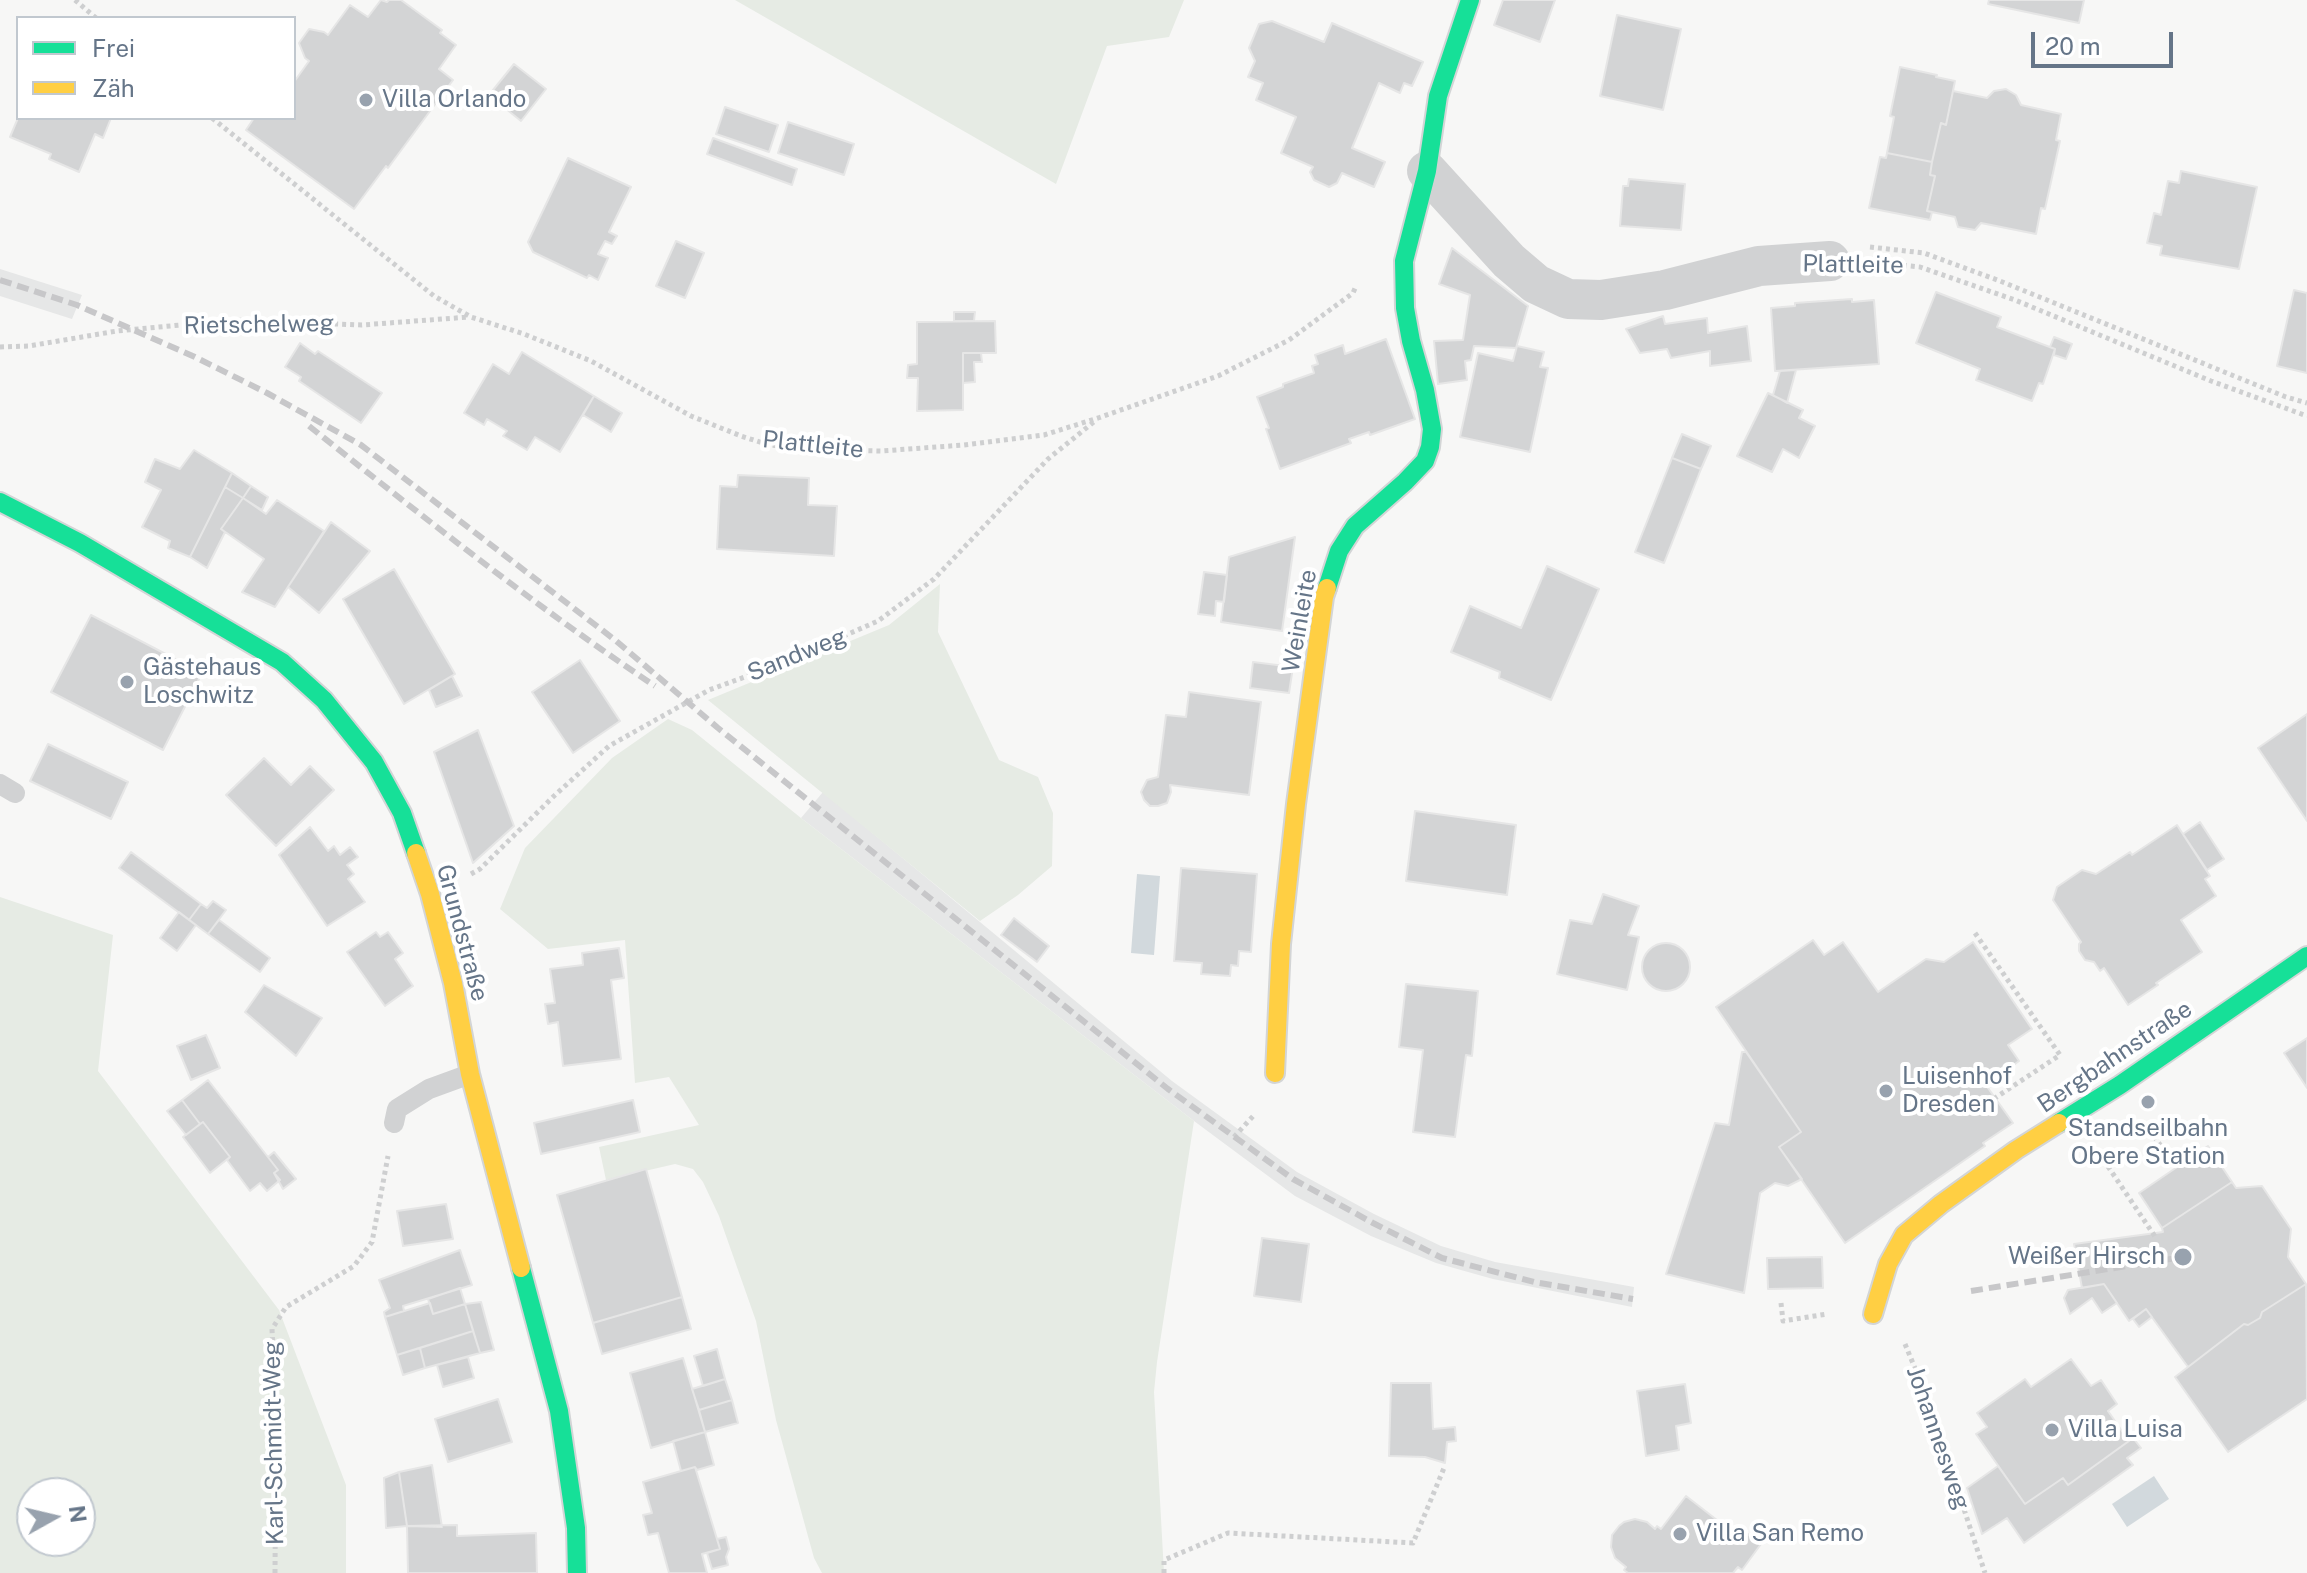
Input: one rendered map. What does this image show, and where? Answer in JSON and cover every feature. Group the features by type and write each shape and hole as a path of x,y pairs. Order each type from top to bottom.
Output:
{"street":[{"name":"Weinleite","path":"1275,1073 1283,928 1324,597 1339,551 1355,526 1425,461 1430,447 1432,429 1425,390 1405,308 1404,261 1427,171 1438,96 1470,0"},
{"name":"Plattleite","path":"1427,171 1509,261 1536,284 1568,299 1601,300 1665,290 1759,266 1830,261"},
{"name":"Grundstraße","path":"0,502 80,543 282,662 324,700 374,762 402,813 430,894 453,983 470,1074 559,1411 576,1528 577,1573"},
{"name":"Bergbahnstraße","path":"1873,1314 1888,1264 1904,1235 1941,1204 2006,1157 2074,1116 2307,956"}],"lane":[{"path":"394,1123 397,1109 418,1095 470,1074"}],"path":[{"path":"75,0 94,16"},
{"name":"Plattleite","path":"214,120 434,296 471,317 591,361 691,416 769,445 881,451 1044,435 1218,376 1289,340 1353,293 1358,279"},
{"path":"1830,261 1853,246 1924,253 2307,403"},
{"name":"Plattleite","path":"1830,261 1920,267 2015,300 2211,381 2307,416"},
{"name":"Rietschelweg","path":"0,347 29,346 117,331 234,320 362,325 471,317"},
{"name":"Sandweg","path":"480,869 609,746 709,690 775,666 878,621 934,579 1048,459 1098,418"},
{"path":"1975,933 2060,1055 1995,1098"},
{"path":"1234,1137 1260,1108"},
{"path":"2074,1116 2156,1238"},
{"name":"Karl-Schmidt-Weg","path":"275,1573 276,1429 272,1329 286,1307 354,1266 372,1242 394,1123"},
{"path":"2146,1125 2176,1168"},
{"path":"1781,1303 1783,1321 1842,1312 1873,1314"},
{"name":"Johannesweg","path":"1873,1314 1904,1343 1928,1400 1985,1573"},
{"path":"1164,1573 1164,1560 1228,1533 1413,1543 1444,1468"}],"shaded area":[{"path":"735,0 1184,0 1169,37 1107,46 1056,184"},
{"path":"0,269 82,295 72,319 0,296"},
{"path":"940,584 938,632 999,760 1038,777 1053,813 1052,866 1018,895 980,921 708,700 889,625"},
{"path":"668,719 692,730 801,818 1194,1121 1154,1392 1164,1573 822,1573 814,1558 776,1420 756,1321 719,1216 703,1182 693,1169 675,1164 606,1180 599,1147 699,1125 669,1077 635,1083 625,940 548,949 500,909 525,848 612,758"},
{"path":"823,792 1172,1081 1297,1172 1441,1246 1495,1262 1634,1287 1632,1307 1493,1279 1436,1263 1371,1236 1295,1196 801,818"},
{"path":"1137,874 1160,876 1154,955 1131,953"},
{"path":"0,897 113,935 98,1071 279,1310 346,1485 346,1573 0,1573"},
{"path":"2154,1476 2169,1499 2127,1527 2112,1504"}],"building":[{"name":"Villa Orlando","path":"381,0 401,0 442,30 440,33 456,45 439,69 453,80 354,209 246,130 253,120 296,120 296,79 309,61 299,43 309,29 328,35 350,5 368,17"},
{"path":"1503,0 1555,0 1540,42 1494,25"},
{"path":"1989,0 2084,0 2079,23 1988,4"},
{"path":"1617,15 1681,29 1663,110 1600,96"},
{"path":"1272,21 1324,42 1332,23 1423,62 1412,86 1404,83 1400,93 1379,83 1352,148 1385,162 1374,187 1342,173 1337,183 1329,187 1314,180 1310,172 1313,167 1281,153 1296,117 1256,100 1263,83 1248,77 1255,61 1249,48 1259,24"},
{"path":"514,64 546,89 521,121 489,95"},
{"path":"1900,67 1955,81 1946,125 1941,123 1932,162 1887,153 1894,117 1890,116"},
{"path":"2006,89 2016,95 2021,105 2061,114 2056,140 2060,141 2045,209 2041,208 2036,234 1981,223 1975,230 1958,227 1955,217 1927,211 1935,176 1930,175 1932,162 1941,123 1946,125 1953,91 1987,98 1994,91"},
{"path":"725,107 778,125 769,152 716,134"},
{"path":"17,120 110,120 103,138 95,134 79,172 49,159 51,154 10,137"},
{"path":"788,122 854,144 844,175 778,153"},
{"path":"713,138 797,169 792,185 707,154"},
{"path":"1887,153 1932,162 1930,175 1935,176 1927,211 1932,212 1930,220 1869,208 1880,157 1886,158"},
{"path":"568,158 631,187 609,232 617,236 612,244 605,241 598,254 608,258 598,280 589,275 587,278 533,252 528,242"},
{"path":"2181,171 2257,187 2239,269 2160,255 2162,246 2147,243 2154,213 2161,215 2168,181 2179,183"},
{"path":"1629,179 1685,184 1681,230 1620,226 1623,186 1628,186"},
{"path":"676,241 704,253 685,298 656,286"},
{"path":"1452,248 1528,306 1516,348 1474,346 1471,360 1465,361 1467,380 1438,384 1434,341 1463,340 1470,295 1439,284"},
{"path":"2294,290 2307,293 2307,373 2277,366"},
{"path":"1936,292 2001,317 1997,327 2055,349 2043,384 2039,383 2032,401 1976,380 1980,369 1916,343"},
{"path":"1852,299 1852,302 1874,300 1879,364 1775,371 1771,308"},
{"path":"954,312 975,312 974,321 954,321"},
{"path":"1663,316 1665,324 1707,318 1708,333 1747,326 1751,361 1710,366 1710,351 1671,358 1667,349 1640,353 1626,329"},
{"path":"995,321 996,353 963,353 963,410 917,411 918,378 907,378 908,365 917,364 917,322"},
{"path":"2054,337 2072,344 2066,359 2054,355 2055,349 2050,347"},
{"path":"1386,339 1415,419 1349,439 1351,443 1280,469 1257,397 1314,373 1312,366 1318,364 1315,355 1343,345 1345,354"},
{"path":"300,343 315,354 318,351 382,393 361,423 299,381 301,377 285,367"},
{"path":"1517,346 1544,352 1540,367 1548,368 1530,452 1460,437 1478,353 1513,361"},
{"path":"522,352 594,396 560,452 535,437 527,450 503,436 507,431 487,419 484,425 464,413 493,364 509,374"},
{"path":"963,353 981,353 982,362 974,362 975,382 963,383"},
{"path":"1796,370 1787,403 1773,395 1780,371"},
{"path":"1768,393 1803,410 1799,418 1815,426 1799,458 1783,449 1772,472 1737,456"},
{"path":"594,396 622,413 611,432 583,415"},
{"path":"1682,434 1711,446 1701,469 1672,458"},
{"path":"194,450 232,473 190,557 168,548 170,541 142,527 161,490 145,482 155,459 180,469"},
{"path":"1672,458 1701,469 1664,563 1635,552"},
{"path":"232,473 251,486 243,498 225,487"},
{"path":"738,475 809,478 808,505 837,506 834,556 717,549 720,486 737,487"},
{"path":"251,486 268,497 262,510 243,498"},
{"path":"225,487 243,498 221,529 225,532 207,568 190,557"},
{"path":"243,498 266,514 277,500 324,531 275,607 242,592 264,559 221,529"},
{"path":"331,522 370,551 319,613 288,587"},
{"path":"1295,537 1282,631 1221,622 1229,557"},
{"path":"1547,566 1599,589 1551,700 1499,678 1500,672 1451,652 1470,606 1521,628"},
{"path":"394,569 455,674 404,704 343,599"},
{"path":"1204,572 1227,575 1224,602 1216,601 1215,616 1198,614"},
{"name":"Gästehaus Loschwitz","path":"91,615 202,673 163,750 51,692"},
{"path":"580,660 620,721 573,753 532,692"},
{"path":"1253,662 1293,667 1289,693 1250,688"},
{"path":"452,676 462,696 436,707 429,690"},
{"path":"1189,692 1261,702 1249,795 1170,785 1167,803 1150,806 1141,792 1147,780 1158,777 1166,715 1186,717"},
{"path":"2307,714 2307,821 2258,748"},
{"path":"478,730 514,826 473,863 434,752"},
{"path":"48,744 128,782 111,819 30,781"},
{"path":"264,758 291,785 310,766 334,790 276,846 226,795"},
{"path":"1415,811 1516,825 1507,895 1406,881"},
{"path":"2200,822 2224,859 2207,870 2183,834"},
{"path":"2177,825 2210,876 2205,879 2216,896 2181,920 2202,952 2128,1005 2104,968 2100,971 2094,962 2085,960 2079,951 2081,942 2053,900 2057,887 2082,870 2096,874"},
{"path":"310,827 328,851 334,846 340,855 350,847 358,857 347,865 354,874 348,879 365,902 327,926 279,855"},
{"path":"131,852 201,904 189,920 119,868"},
{"path":"1181,868 1257,874 1251,952 1239,951 1238,966 1231,965 1230,976 1201,974 1202,963 1174,961"},
{"path":"1603,894 1639,906 1628,935 1639,937 1627,990 1557,974 1570,920 1592,924"},
{"path":"213,901 226,910 208,934 189,920 201,904 207,908"},
{"path":"179,912 196,925 177,951 160,938"},
{"path":"1014,918 1049,946 1037,962 1001,935"},
{"path":"219,920 270,958 260,972 208,934"},
{"path":"376,932 380,937 388,932 403,953 395,959 413,986 385,1006 347,952"},
{"path":"1813,940 1824,955 1843,942 1878,992 1926,959 1944,962 1973,942 2032,1029 2008,1045 2019,1061 2007,1070 2009,1074 1988,1088 2013,1123 1983,1143 1985,1146 1845,1243 1779,1147 1801,1132 1716,1007"},
{"path":"1666,943 1683,950 1690,967 1683,984 1666,991 1649,984 1642,967 1649,950"},
{"path":"619,948 624,978 611,980 621,1059 563,1066 558,1022 548,1024 545,1004 555,1003 550,969 583,965 582,953"},
{"path":"1406,984 1478,991 1472,1056 1466,1055 1455,1137 1413,1132 1423,1050 1399,1047"},
{"path":"264,985 322,1018 296,1056 245,1012"},
{"path":"206,1035 220,1068 191,1080 177,1046"},
{"path":"2307,1038 2307,1088 2284,1053"},
{"path":"1742,1052 1746,1052 1801,1132 1779,1147 1802,1179 1788,1186 1775,1183 1760,1193 1744,1293 1666,1274 1715,1123 1729,1125"},
{"path":"208,1080 278,1170 274,1173 280,1180 267,1191 260,1183 250,1191 227,1160 230,1157 182,1100"},
{"path":"182,1100 200,1124 186,1135 167,1111"},
{"path":"633,1100 640,1132 541,1154 534,1123"},
{"path":"203,1122 230,1157 210,1173 183,1137"},
{"path":"2208,1146 2232,1182 2162,1228 2139,1193"},
{"path":"274,1152 296,1179 283,1189 274,1173 278,1170 268,1157"},
{"path":"646,1169 682,1297 593,1323 557,1195"},
{"path":"2232,1182 2236,1188 2262,1186 2291,1229 2288,1257 2306,1284 2262,1312 2260,1318 2244,1324 2188,1367 2146,1309 2129,1321 2104,1284 2082,1288 2074,1244 2163,1232 2162,1228"},
{"path":"446,1204 453,1239 403,1246 397,1211"},
{"path":"1262,1238 1309,1244 1301,1302 1254,1296"},
{"path":"460,1250 472,1285 403,1306 404,1311 385,1317 384,1312 390,1308 379,1280"},
{"path":"1822,1257 1823,1288 1768,1289 1767,1258"},
{"path":"2104,1284 2117,1303 2102,1313 2092,1298 2070,1314 2064,1298 2068,1290"},
{"path":"2306,1284 2307,1399 2228,1452 2175,1377 2244,1324 2260,1318 2262,1312"},
{"path":"460,1288 465,1304 433,1314 428,1299"},
{"path":"682,1297 691,1329 602,1354 593,1323"},
{"path":"481,1302 494,1350 480,1353 465,1304"},
{"path":"430,1303 433,1314 465,1304 473,1331 397,1355 385,1317"},
{"path":"2146,1309 2152,1317 2139,1327 2133,1319"},
{"path":"473,1331 480,1353 425,1368 420,1348"},
{"path":"420,1348 425,1368 403,1375 397,1355"},
{"path":"717,1349 725,1379 703,1386 694,1356"},
{"path":"468,1357 474,1378 443,1387 437,1365"},
{"path":"683,1358 705,1432 651,1448 630,1373"},
{"name":"Villa Luisa","path":"2071,1359 2091,1386 2101,1380 2117,1404 2108,1411 2129,1441 2068,1485 2063,1478 2025,1504 1976,1434 1987,1427 1977,1413 2025,1379 2031,1387"},
{"path":"725,1379 732,1400 699,1410 692,1389"},
{"path":"1391,1383 1431,1383 1433,1429 1455,1427 1456,1441 1447,1442 1445,1463 1425,1457 1389,1456"},
{"path":"1685,1384 1691,1423 1676,1426 1679,1450 1646,1456 1637,1391"},
{"path":"498,1399 512,1442 448,1462 435,1419"},
{"path":"732,1400 738,1423 705,1432 699,1410"},
{"path":"705,1432 714,1465 681,1471 673,1441"},
{"path":"2133,1438 2141,1448 2127,1458 2133,1465 2024,1543 2007,1518 1982,1534 1967,1488 1998,1466 2025,1504 2063,1478 2068,1485"},
{"path":"432,1465 442,1527 407,1526 399,1472"},
{"path":"695,1467 720,1549 702,1554 707,1573 669,1573 658,1533 648,1535 643,1515 652,1513 643,1482"},
{"path":"399,1472 407,1526 386,1528 384,1478"},
{"name":"Villa San Remo","path":"1686,1496 1735,1534 1740,1528 1761,1544 1742,1570 1738,1567 1733,1573 1628,1573 1624,1570 1626,1567 1615,1558 1611,1547 1612,1535 1619,1526 1635,1519 1661,1529"},
{"path":"457,1525 457,1536 536,1533 537,1573 408,1573 407,1526"},
{"path":"726,1537 728,1565 712,1569 707,1553 720,1549 717,1539"}],"railway":[{"path":"0,280 77,305 195,357 361,445 615,640 718,728 1168,1089 1293,1179 1442,1258 1534,1282 1633,1299"},
{"path":"309,426 436,527 655,686"},
{"path":"1971,1291 2183,1257"}],"traffic: fast":[{"path":"1327,588 1339,551 1355,526 1425,461 1430,447 1432,429 1425,390 1405,308 1404,261 1427,171 1438,96 1470,0"},
{"path":"0,502 80,543 282,662 324,700 374,762 402,813 416,853"},
{"path":"2059,1123 2120,1085 2307,956"},
{"path":"521,1268 559,1411 576,1528 577,1573"}],"traffic: slow":[{"path":"1275,1073 1281,944 1296,804 1327,588"},
{"path":"416,853 453,983 470,1074 521,1268"},
{"path":"1873,1314 1888,1264 1904,1235 1941,1204 2059,1123"}],"place":[{"name":"Villa Orlando","path":"366,100"},
{"name":"Gästehaus Loschwitz","path":"127,682"},
{"name":"Luisenhof Dresden","path":"1886,1091"},
{"name":"Standseilbahn Obere Station","path":"2148,1102"},
{"name":"Weißer Hirsch","path":"2183,1257"},
{"name":"Villa Luisa","path":"2052,1430"},
{"name":"Villa San Remo","path":"1680,1534"}]}
